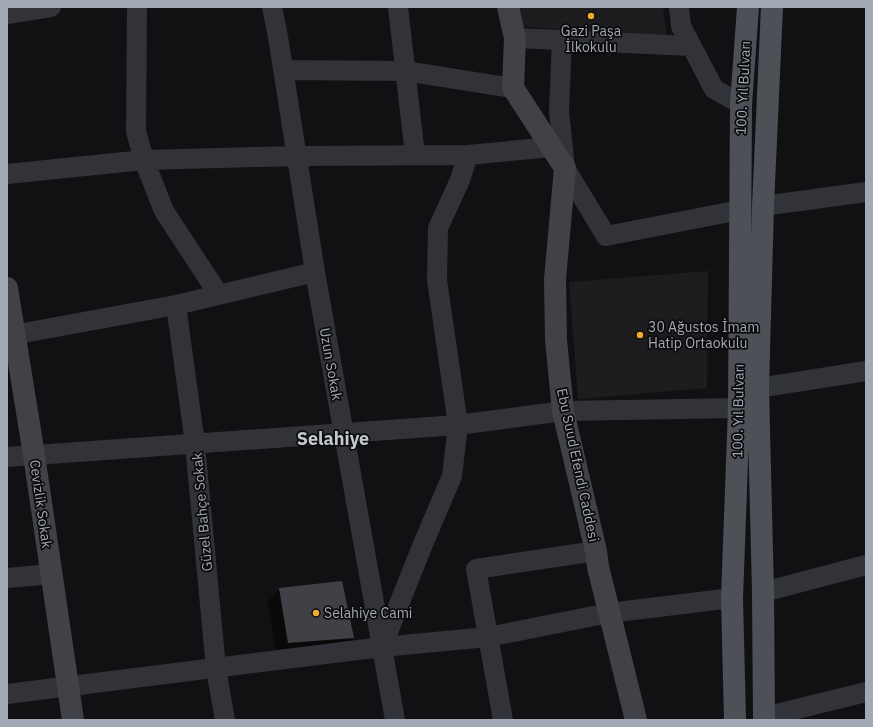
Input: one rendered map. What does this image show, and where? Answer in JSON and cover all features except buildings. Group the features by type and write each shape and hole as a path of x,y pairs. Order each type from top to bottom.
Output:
{"main road":[{"path":"508,7 515,38 513,88 565,168"},
{"name":"100. Yıl Bulvarı","path":"735,720 732,598 739,408 741,104 748,7"},
{"name":"100. Yıl Bulvarı","path":"764,719 763,592 758,388 763,206 772,7"},
{"name":"Ebu Suud Efendi Caddesi","path":"565,168 555,279 556,340 564,411 596,551 598,567 636,720"},
{"name":"Cevizlik Sokak","path":"7,288 11,335 34,455 73,720"}],"street":[{"path":"7,14 51,7"},
{"path":"137,7 136,131 144,160 164,211 219,295"},
{"name":"Uzun Sokak","path":"272,7 315,272 395,720"},
{"path":"398,7 415,155"},
{"path":"679,7 681,26 714,89 741,104"},
{"path":"515,38 691,46"},
{"path":"562,40 559,111 565,168 606,236 740,210"},
{"path":"283,70 405,71 513,88"},
{"path":"7,174 144,160 297,156 468,155 550,147"},
{"path":"382,647 452,476 458,425 437,280 438,228 460,180 468,155"},
{"path":"763,206 866,192"},
{"path":"11,335 176,305 315,272"},
{"name":"Güzel Bahçe Sokak","path":"176,305 195,444 216,669 225,720"},
{"path":"758,388 866,371"},
{"path":"7,457 458,425 564,411 739,408"},
{"path":"503,720 476,569 596,551"},
{"path":"763,592 866,565"},
{"path":"7,578 52,574"},
{"path":"7,694 382,647 488,637 609,613 732,598"},
{"path":"764,719 866,692"}],"shaded area":[{"name":"Gazi Paşa İlkokulu","path":"514,7 663,7 667,39 519,26"},
{"name":"30 Ağustos İmam Hatip Ortaokulu","path":"708,271 707,388 578,399 569,282"}],"place":[{"name":"Gazi Paşa İlkokulu","path":"591,16"},
{"name":"30 Ağustos İmam Hatip Ortaokulu","path":"640,335"},
{"name":"Selahiye Cami","path":"316,613"}],"district":[{"name":"Selahiye","path":"333,439"}]}
